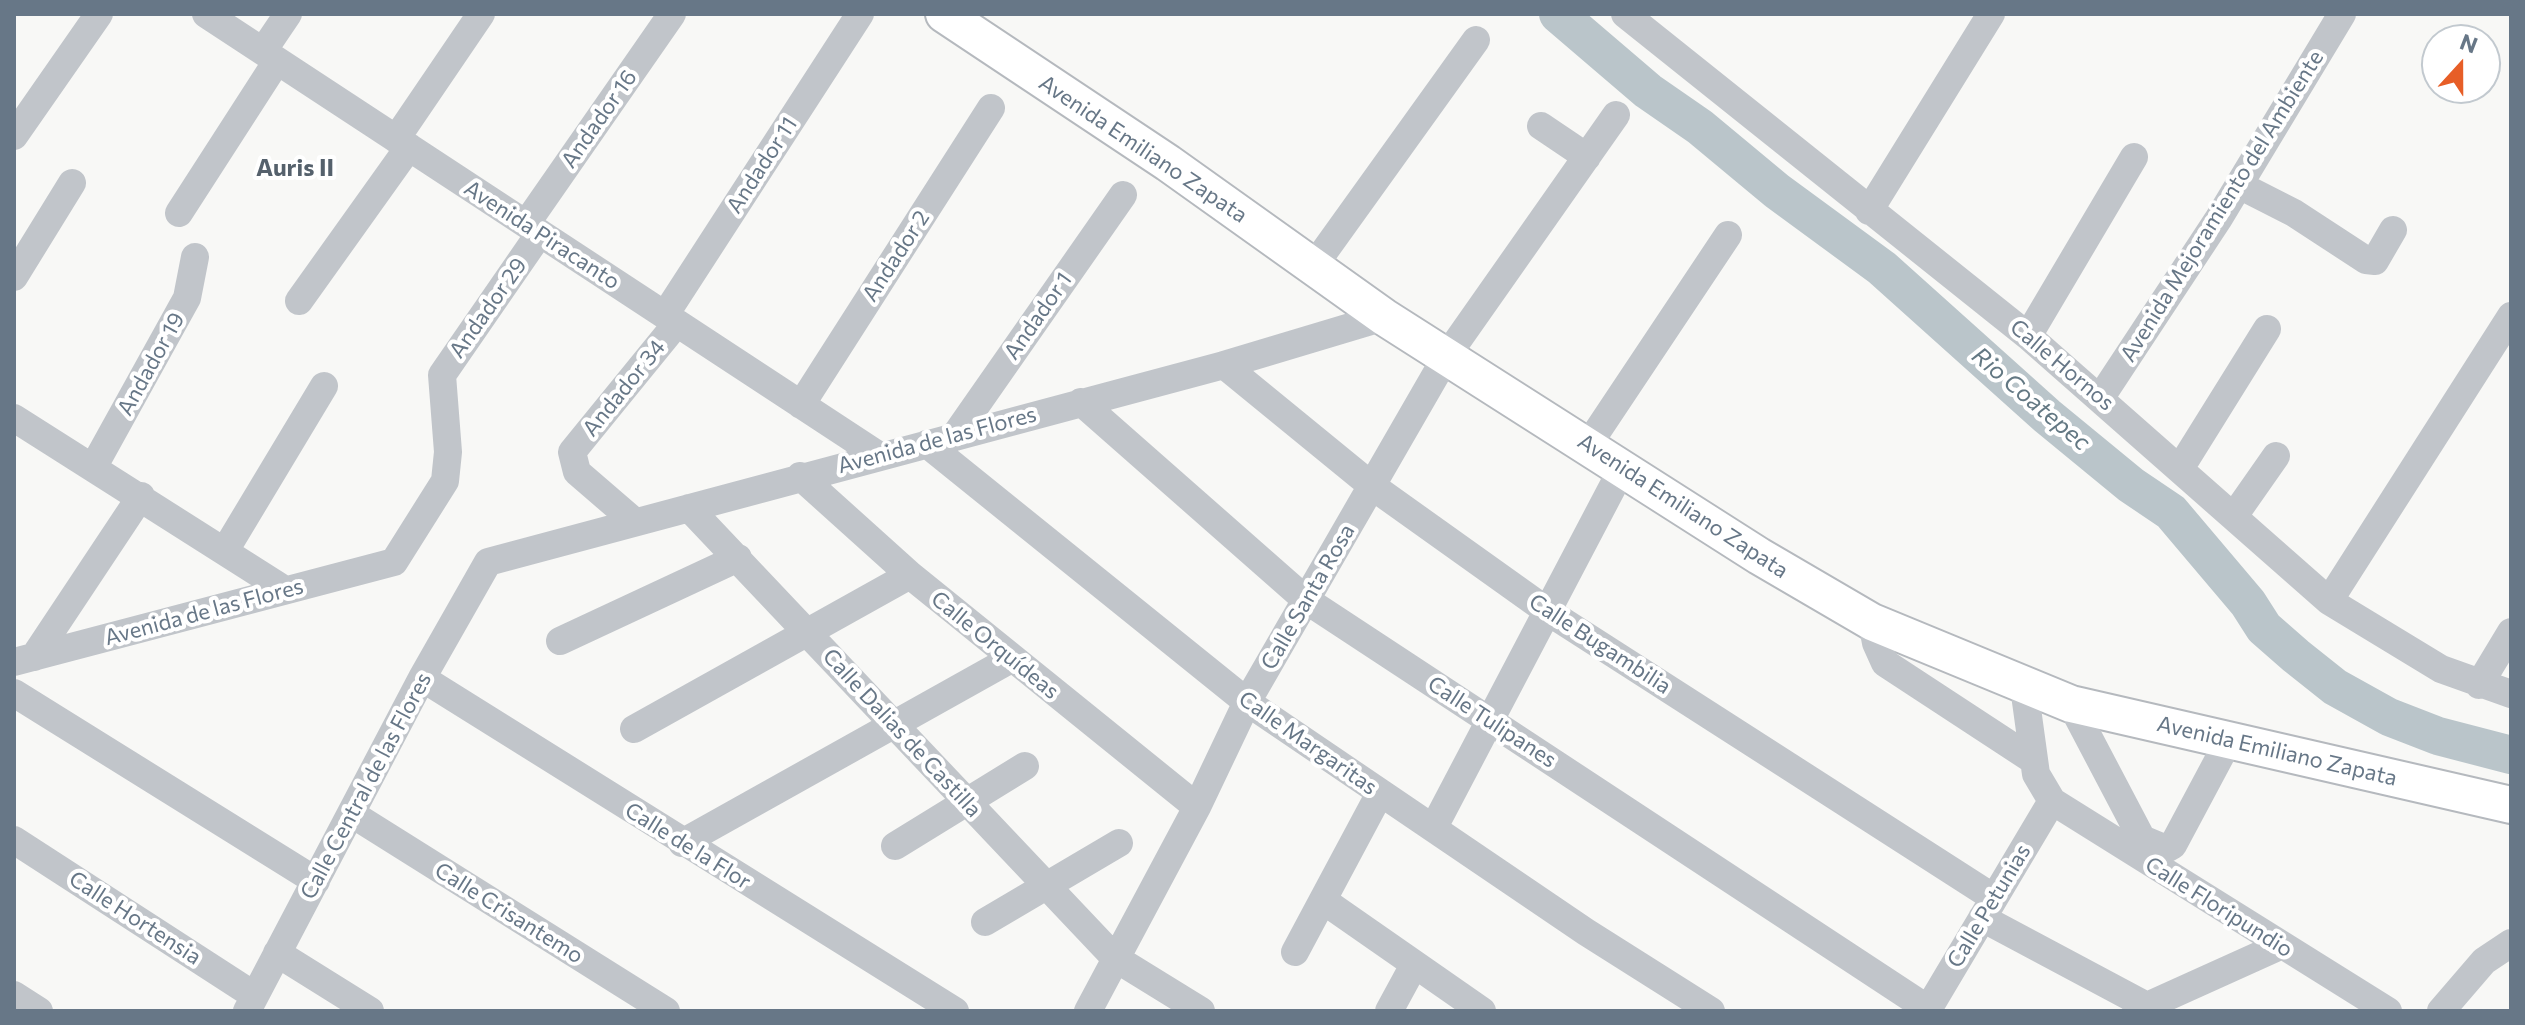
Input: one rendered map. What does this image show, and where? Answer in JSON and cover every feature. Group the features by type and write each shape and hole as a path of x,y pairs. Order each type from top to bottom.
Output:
{"main road":[{"name":"Avenida Emiliano Zapata","path":"944,14 1168,163 1384,317 1622,469 1872,622 2071,704 2511,805"}],"street":[{"path":"14,136 99,14"},
{"name":"Avenida Piracanto","path":"206,14 878,455"},
{"path":"179,213 270,56 288,14"},
{"path":"299,301 481,14"},
{"name":"Andador 16","path":"533,229 672,14"},
{"name":"Andador 11","path":"671,319 860,14"},
{"name":"Calle Hornos","path":"1625,14 1650,23 1869,211 2028,336 2181,467 2329,601 2441,669 2511,694"},
{"path":"1869,211 1991,14"},
{"name":"Avenida Mejoramiento del Ambiente","path":"2101,397 2239,185 2342,14"},
{"path":"1313,267 1476,40"},
{"name":"Andador 2","path":"801,405 991,108"},
{"name":"Calle Santa Rosa","path":"1088,1011 1197,807 1247,702 1446,357 1616,115"},
{"path":"1541,126 1587,157"},
{"path":"2028,336 2134,157"},
{"path":"14,277 72,183"},
{"path":"2239,185 2294,213 2366,260 2375,261 2393,230"},
{"name":"Andador 1","path":"940,440 1123,195"},
{"name":"Andador 29","path":"394,562 445,481 448,452 442,375 533,229"},
{"path":"1588,445 1728,235"},
{"name":"Andador 19","path":"94,466 187,298 195,257"},
{"name":"Avenida de las Flores","path":"488,562 878,455 1224,365 1384,317"},
{"name":"Andador 34","path":"635,522 577,472 572,452 671,319"},
{"path":"2181,467 2267,329"},
{"path":"2329,601 2508,332"},
{"name":"Calle Bugambilia","path":"1224,365 1372,486 1550,613 2141,1009"},
{"path":"226,549 324,386"},
{"name":"Calle Tulipanes","path":"1081,402 1306,600 1927,1010"},
{"path":"14,418 226,549 285,590"},
{"name":"Calle Margaritas","path":"940,440 1247,702 1586,932 1711,1011"},
{"path":"2234,516 2276,456"},
{"path":"1434,827 1550,613 1622,469"},
{"name":"Calle Orquídeas","path":"800,476 910,575 1197,807"},
{"path":"24,660 141,496"},
{"name":"Calle Dalias de Castilla","path":"689,508 1115,958 1201,1011"},
{"path":"560,641 738,558"},
{"name":"Avenida de las Flores","path":"24,660 394,562"},
{"name":"Calle Central de las Flores","path":"251,1003 422,678 488,562"},
{"path":"634,729 910,575"},
{"path":"1872,622 1876,643 1885,663 2033,760"},
{"path":"2479,685 2511,632"},
{"path":"682,843 1011,659"},
{"name":"Calle de la Flor","path":"422,678 955,1011"},
{"path":"2024,687 2036,774 2052,801"},
{"path":"14,693 316,881"},
{"path":"2071,704 2142,839 2166,849 2173,845 2229,740"},
{"path":"895,846 1025,766"},
{"path":"1295,952 1380,793"},
{"name":"Calle Petunias","path":"1927,1010 2052,801"},
{"name":"Calle Floripundio","path":"2052,801 2280,946 2349,1006 2388,1011"},
{"name":"Calle Crisantemo","path":"352,814 666,1011"},
{"name":"Calle Hortensia","path":"14,840 251,1003"},
{"path":"985,922 1119,843"},
{"path":"1324,901 1471,1008"},
{"path":"2441,1011 2484,961 2511,943"},
{"path":"2141,1009 2280,946"},
{"path":"277,953 370,1011"},
{"path":"1389,1011 1414,965"},
{"path":"14,995 39,1011"}],"waterway":[{"name":"Rio Coatepec","path":"1558,14 1648,91 1700,127 1777,191 1882,268 2047,416 2131,485 2171,512 2248,603 2264,628 2335,687 2389,717 2438,736 2511,755"}],"district":[{"name":"Auris II","path":"295,168"}]}
